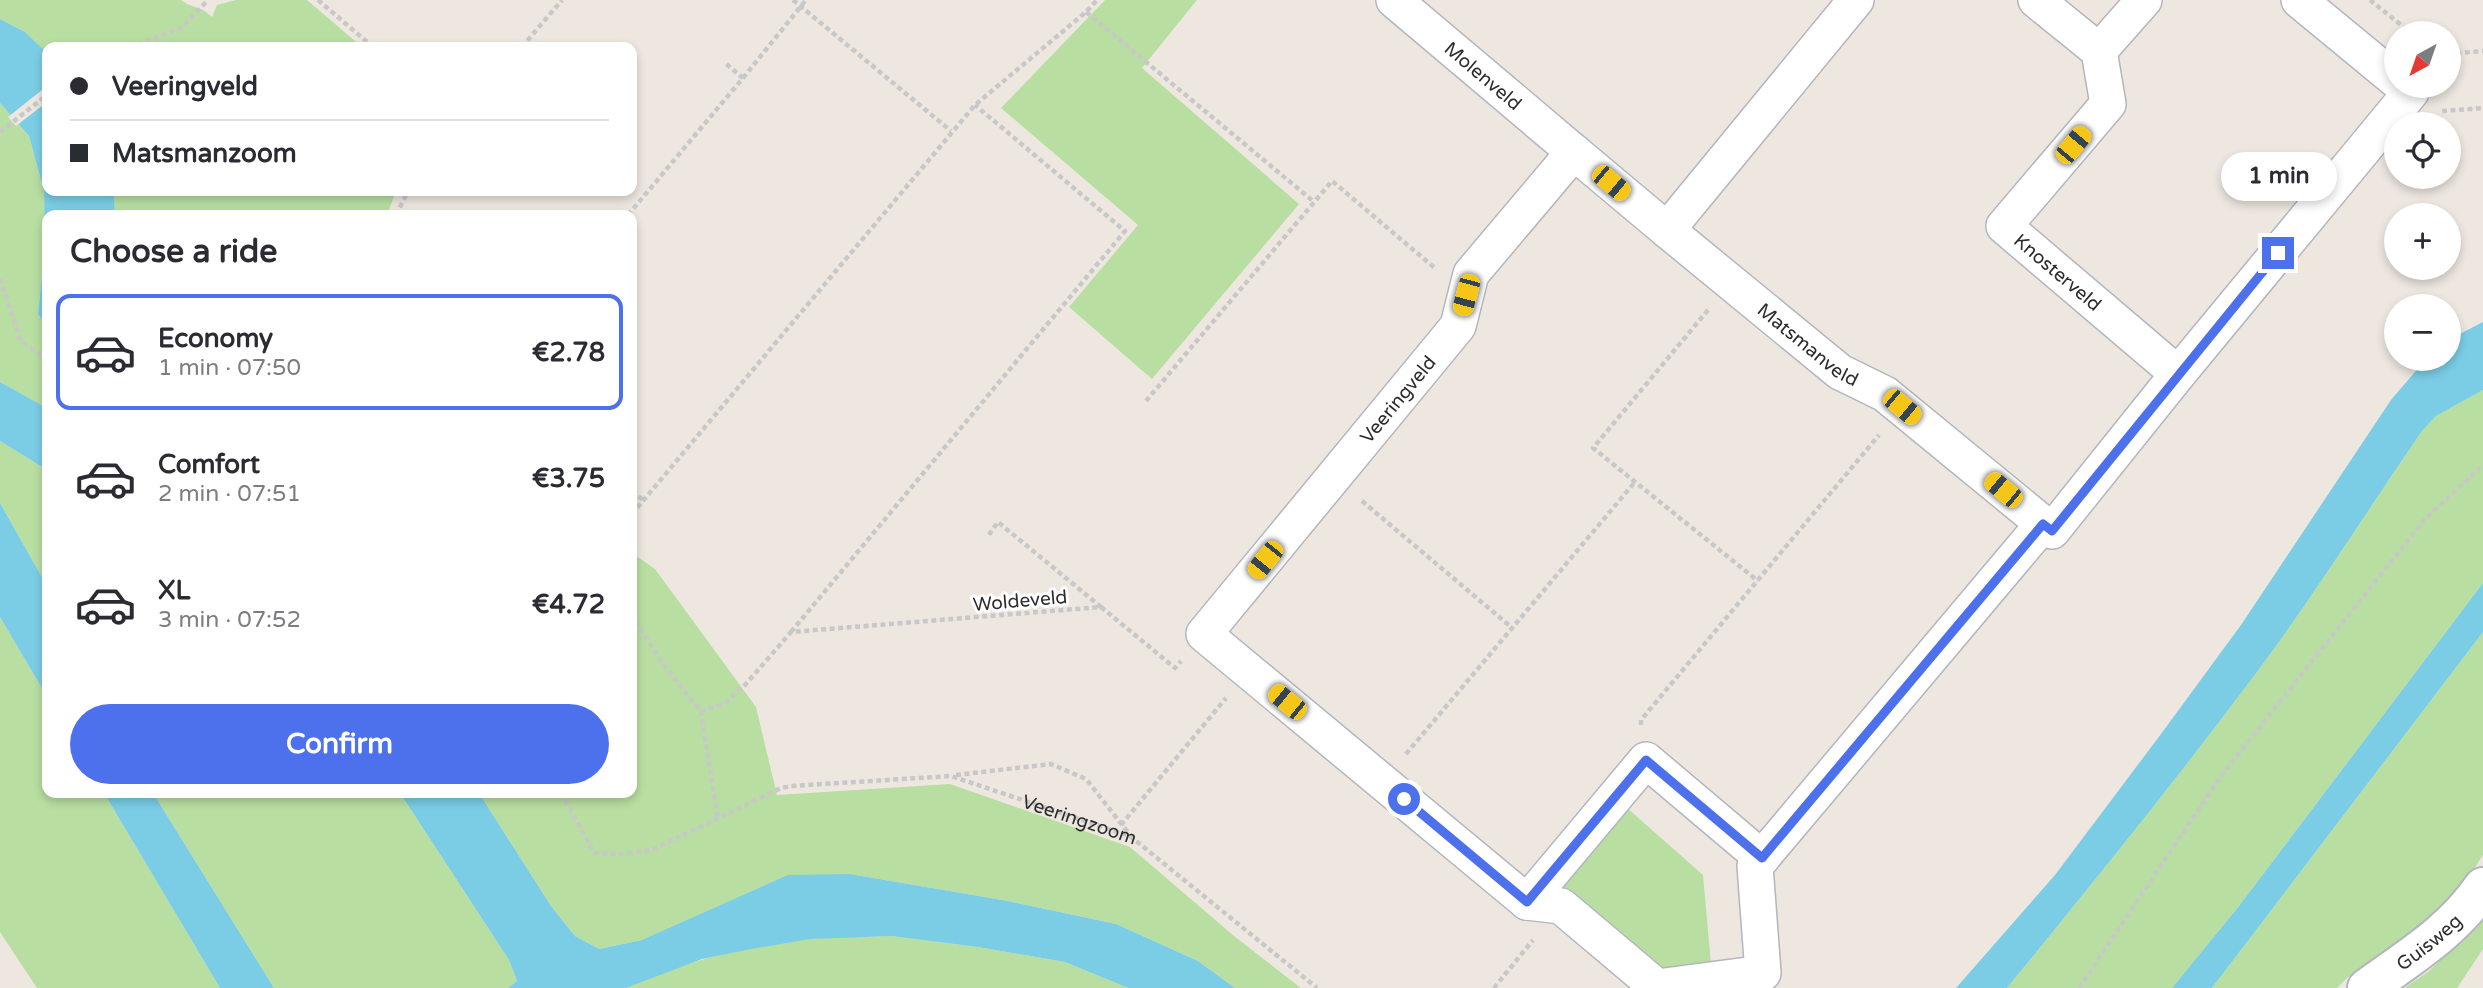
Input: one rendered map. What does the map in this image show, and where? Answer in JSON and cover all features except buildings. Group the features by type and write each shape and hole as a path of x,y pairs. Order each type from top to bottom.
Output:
{"main road":[{"name":"Guisweg","path":"2367,988 2439,937 2458,919 2483,887"}],"street":[{"name":"Molenveld","path":"1394,0 1574,152"},
{"path":"1574,152 1667,230 1856,0"},
{"path":"2036,0 2099,51 2144,0"},
{"path":"2299,0 2384,66"},
{"name":"Knosterveld","path":"2099,51 2108,104 2004,226 2178,374"},
{"path":"1204,634 1527,902 1561,906 1657,987 1763,973 1755,866 2178,374 2406,98"},
{"name":"Veeringveld","path":"1204,634 1458,326 1471,274 1574,152"},
{"name":"Matsmanveld","path":"1667,230 1840,372 1885,394 2048,527"},
{"path":"1527,902 1646,760 1762,858"}],"path":[{"path":"143,42 181,28 208,0"},
{"path":"318,0 367,42"},
{"path":"526,42 562,0"},
{"path":"793,0 951,131"},
{"path":"632,210 806,0"},
{"path":"637,508 975,104 1097,0"},
{"path":"2370,0 2395,21"},
{"path":"1086,12 1313,201"},
{"path":"2461,53 2483,51"},
{"path":"724,62 743,78"},
{"path":"2425,98 2442,111 2483,108"},
{"path":"0,132 42,99"},
{"path":"701,712 725,703 746,684 1125,231 975,104"},
{"path":"1146,401 1332,181 1466,295"},
{"path":"0,279 21,341 42,356"},
{"path":"1731,283 1593,448 1758,581"},
{"path":"1646,760 1641,720 1902,407"},
{"path":"2079,988 2221,776 2425,519 2483,465"},
{"path":"1333,477 1511,627"},
{"path":"1383,781 1635,482"},
{"path":"637,495 643,500"},
{"name":"Woldeveld","path":"988,536 998,522 1101,607"},
{"path":"1101,607 1175,668 1204,634"},
{"name":"Woldeveld","path":"791,632 1101,607"},
{"path":"637,623 657,657 701,712 718,820"},
{"path":"1121,825 1248,670"},
{"path":"951,776 1051,764 1086,779 1130,836"},
{"name":"Veeringzoom","path":"565,798 594,853 621,854 652,850 781,788 951,776 1130,836 1318,988"},
{"path":"1494,988 1561,906"}],"green space":[{"path":"0,0 181,0 212,17 217,5 236,0 307,0 356,42 42,42 42,48 25,32 0,19"},
{"path":"1105,0 1197,0 1142,68 1299,204 1152,379 1069,307 1138,225 1001,108"},
{"path":"0,103 29,136 44,196 38,314 42,320 42,405 0,382"},
{"path":"114,196 394,196 389,210 115,210"},
{"path":"2483,390 2483,583 2239,906 2172,988 2007,988 2134,831 2257,672 2422,431 2436,416"},
{"path":"0,441 42,467 42,577 0,503"},
{"path":"637,556 655,569 756,707 777,795 950,784 1130,847 1234,936 1301,988 1235,988 1198,961 1116,924 1008,901 850,874 642,940 599,949 575,936 551,906 482,798 637,798"},
{"path":"0,617 42,688 42,798 107,798 220,988 37,988 0,932"},
{"path":"2483,632 2483,855 2470,875 2422,924 2337,988 2212,988"},
{"path":"156,798 403,798 509,960 517,981 508,988 274,988"},
{"path":"1626,807 1703,875 1711,964 1657,970 1559,887"},
{"path":"2483,920 2483,949 2457,988 2404,988 2428,972"},
{"path":"891,936 1065,962 1128,988 626,988 693,962 762,946 819,938"}],"water":[{"path":"0,19 25,32 42,48 42,184 29,136 0,103"},
{"path":"44,196 114,196 115,210 44,210"},
{"path":"42,276 42,320 38,314"},
{"path":"2483,322 2483,390 2436,416 2422,431 2257,672 2134,831 2007,988 1956,988 2055,875 2161,734 2241,625 2391,400 2416,371 2461,371 2461,333"},
{"path":"0,382 42,405 42,467 0,441"},
{"path":"0,503 42,577 42,688 0,617"},
{"path":"2483,583 2483,632 2212,988 2172,988 2239,906"},
{"path":"107,798 156,798 274,988 220,988"},
{"path":"403,798 482,798 551,906 575,936 599,949 642,940 788,875 850,874 1008,901 1116,924 1198,961 1235,988 1128,988 1065,962 891,936 810,939 751,949 702,959 626,988 508,988 517,981 509,960"}],"pier":[{"path":"42,90 42,106 16,126 8,117"}],"route":[{"path":"1404,799 1527,902 1646,760 1762,858 2043,524 2052,531 2278,253"}]}
